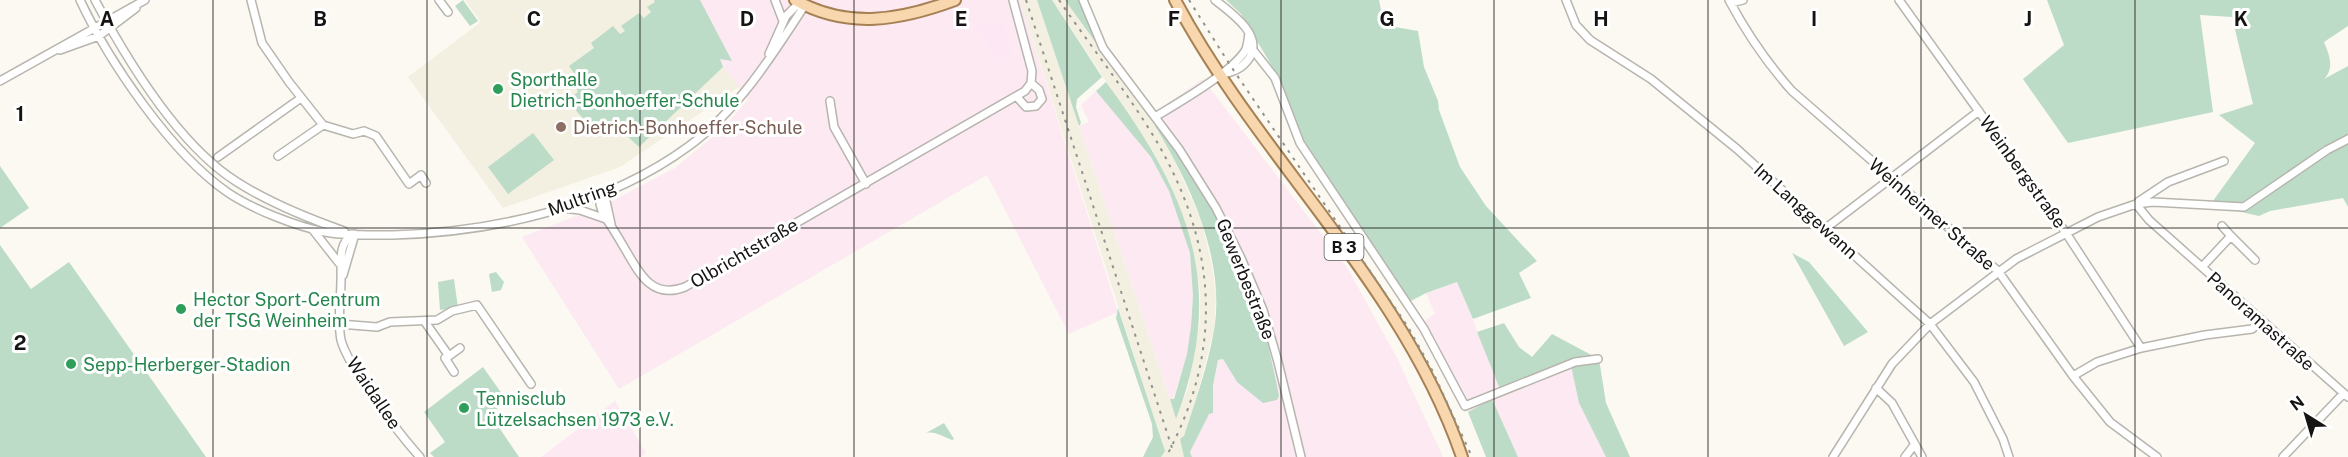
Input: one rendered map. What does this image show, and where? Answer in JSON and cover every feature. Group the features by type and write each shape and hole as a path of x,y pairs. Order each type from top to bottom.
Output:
{"main road":[{"path":"800,3 836,16 864,20 891,19 955,0"},
{"name":"B 3","path":"1175,0 1219,75 1400,328 1431,382 1462,457"}],"street":[{"name":"Multring","path":"80,0 94,28 133,88 173,142 203,172 228,193 272,215 313,230 354,234 432,234 502,224 603,193 650,171 689,146 726,113 746,90 765,62 800,3"},
{"name":"Multring","path":"95,0 110,29 143,79 185,136 210,162 235,182 274,203 354,234"},
{"path":"52,52 99,36 146,0"},
{"path":"0,81 146,0"},
{"path":"251,0 262,43 323,125 353,134 364,131 376,136 409,184 421,175 426,183"},
{"path":"439,0 448,12"},
{"path":"775,0 783,21"},
{"path":"1013,0 1030,65 1031,83 1041,94 1042,99 1036,106 1026,107 1017,97"},
{"name":"Gewerbestraße","path":"1083,0 1103,48 1155,117 1209,196 1241,258 1263,310 1301,457"},
{"path":"1215,0 1236,17 1249,33 1250,49 1275,78 1300,143 1424,329 1465,406 1575,363 1598,359"},
{"name":"Im Langgewann","path":"1566,0 1576,25 1590,40 1651,79 1737,149 1930,324 1974,382 2003,439 2009,457"},
{"path":"1730,2 1743,0"},
{"name":"Weinbergstraße","path":"1899,0 2066,233 2141,348"},
{"name":"Weinheimer Straße","path":"1730,2 1766,62 1792,91 1998,271 2073,376 2110,422 2157,457"},
{"name":"Multring","path":"765,62 783,21 790,10 800,3"},
{"path":"1155,117 1219,75 1250,49"},
{"name":"Olbrichtstraße","path":"603,193 609,222 640,274 656,288 671,291 684,287 711,272 1017,97 1031,83"},
{"path":"218,157 301,98"},
{"path":"830,101 834,127 866,184"},
{"path":"1826,228 1979,111"},
{"path":"278,156 323,125"},
{"path":"2136,204 2175,202 2244,207 2327,150 2348,139"},
{"path":"1833,457 1892,364 1930,324 1998,271 2098,217 2136,204 2168,182 2224,161"},
{"name":"Panoramastraße","path":"2136,204 2149,220 2346,396"},
{"path":"559,208 580,210 609,222"},
{"path":"2222,226 2255,260"},
{"path":"313,230 331,249 340,264"},
{"name":"Waidallee","path":"354,234 343,243 340,264 341,340 348,357 393,423 420,457"},
{"name":"Waidallee","path":"341,279 354,234"},
{"name":"Panoramastraße","path":"2202,267 2232,236"},
{"path":"339,324 377,327 390,322 425,322 437,320 452,311 477,305 531,384"},
{"path":"2073,376 2097,362 2141,348 2205,335 2252,329 2260,321"},
{"path":"425,322 449,356"},
{"path":"454,372 445,358 460,348"},
{"path":"1876,388 1892,403 1922,457"},
{"path":"2283,457 2346,396"},
{"path":"1905,457 1915,444"}],"shaded area":[{"name":"Dietrich-Bonhoeffer-Schule","path":"465,0 695,0 723,67 739,87 620,167 503,208 408,77 481,22"},
{"path":"695,0 1020,0 1118,312 1069,334 987,175 619,389 522,237 604,205 675,168 723,128 748,100 723,67"},
{"path":"1020,0 1037,0 1176,418 1188,388 1200,322 1200,291 1194,256 1171,186 1155,155 1052,0 1065,0 1149,116 1172,154 1201,221 1216,294 1214,329 1197,396 1184,436 1180,439 1184,457 1156,457 1163,446"},
{"path":"1003,21 1012,52 999,62 976,26"},
{"path":"1203,79 1348,269 1398,360 1443,457 1192,457 1190,452 1209,413 1218,360 1223,359 1237,382 1277,400 1279,396 1257,306 1235,252 1158,125 1155,126 1149,116"},
{"path":"1096,91 1151,157 1169,191 1190,253 1193,296 1191,326 1187,354 1173,399 1170,399 1079,126 1089,122 1081,105"},
{"path":"1458,282 1500,389 1570,361 1579,403 1606,457 1518,457 1492,399 1468,412 1422,322 1435,314 1426,293"},
{"path":"615,401 646,453 641,457 541,457"}],"green space":[{"path":"463,0 478,21 470,26 455,6"},
{"path":"654,0 700,0 732,61 720,59 723,67 639,147 626,135 585,121 567,100 578,92 576,88 582,84 569,66 594,48 591,43 613,26 620,34 625,31 621,26 639,13 644,18 651,12 647,7 655,2"},
{"path":"1037,0 1052,0 1102,77 1077,99 1076,107 1081,123 1079,126"},
{"path":"1065,0 1080,0 1101,50"},
{"path":"1226,0 1379,0 1384,25 1418,31 1424,67 1460,167 1486,206 1537,261 1519,273 1531,298 1473,319 1457,282 1426,293 1407,303 1308,150 1276,73 1241,14"},
{"path":"2047,0 2348,0 2348,26 2324,42 2330,66 2324,79 2348,66 2348,207 2343,198 2270,211 2259,216 2210,205 2255,143 2219,115 2253,104 2232,17 2200,15 2213,112 2068,143 2023,79 2064,45"},
{"path":"1106,82 1158,162 1177,201 1191,241 1198,282 1198,325 1191,370 1176,419 1170,399 1174,399 1187,354 1191,326 1193,296 1190,253 1169,191 1151,157 1096,91"},
{"path":"1158,125 1214,212 1248,282 1270,351 1279,396 1277,400 1263,403 1237,382 1223,359 1218,360 1213,386 1213,413 1209,414 1190,452 1192,457 1184,457 1180,439 1184,436 1201,384 1214,330 1215,277 1210,250 1192,197 1155,126"},
{"path":"533,133 554,160 508,194 488,167"},
{"path":"0,166 29,208 0,228"},
{"name":"Sepp-Herberger-Stadion","path":"0,245 31,289 69,262 206,457 0,457"},
{"path":"1792,253 1809,262 1868,332 1844,346"},
{"path":"496,272 504,282 501,290 492,292 489,274"},
{"path":"454,279 458,308 440,310 438,282"},
{"path":"1118,308 1165,451 1161,457 1143,457 1153,437 1152,424 1116,318"},
{"path":"1504,323 1519,347 1532,357 1552,334 1599,359 1606,403 1630,457 1606,457 1579,403 1570,361 1500,389 1477,332"},
{"name":"Tennisclub Lützelsachsen 1973 e.V.","path":"483,367 507,401 490,414 519,457 434,457 430,453 445,442 424,412"},
{"path":"1492,399 1518,457 1486,457 1468,412"},
{"path":"944,423 954,439 926,433"}],"railway":[{"path":"1026,0 1173,451"},
{"path":"1059,0 1122,88 1157,142 1177,181 1192,220 1202,259 1206,298 1204,338 1198,377 1185,417 1166,457"},
{"path":"1189,0 1230,65 1408,327 1432,370 1472,457"}],"place":[{"name":"Sporthalle Dietrich-Bonhoeffer-Schule","path":"498,89"},
{"name":"Dietrich-Bonhoeffer-Schule","path":"561,127"},
{"name":"Hector Sport-Centrum der TSG Weinheim","path":"181,309"},
{"name":"Sepp-Herberger-Stadion","path":"71,364"},
{"name":"Tennisclub Lützelsachsen 1973 e.V.","path":"464,408"}]}
